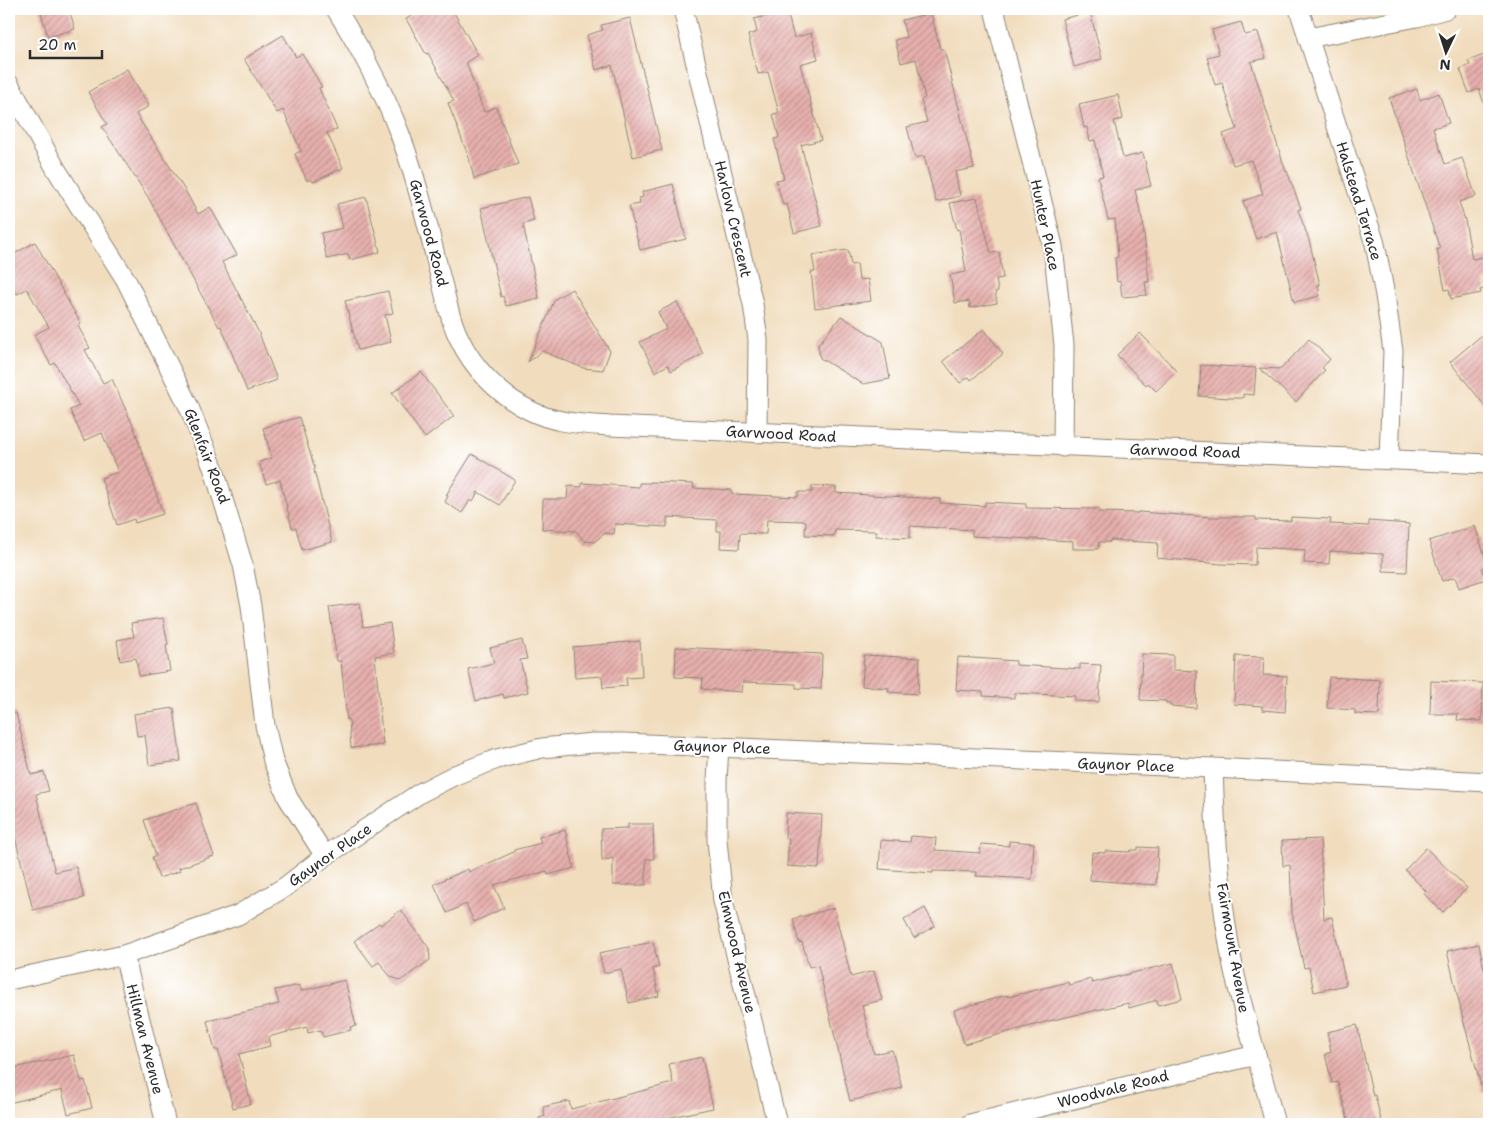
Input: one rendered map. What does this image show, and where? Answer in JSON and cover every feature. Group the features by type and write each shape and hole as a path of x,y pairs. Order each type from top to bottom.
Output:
{"street":[{"name":"Garwood Road","path":"336,9 352,34 380,87 406,151 458,337 474,363 498,390 529,410 566,422 610,426 1489,464"},
{"name":"Harlow Crescent","path":"682,9 753,304 758,340 757,433"},
{"name":"Hunter Place","path":"994,9 1053,246 1064,345 1063,447"},
{"name":"Halstead Terrace","path":"1298,9 1336,128 1359,192 1376,252 1392,351 1389,459"},
{"path":"1308,38 1417,17 1446,9"},
{"name":"Glenfair Road","path":"9,84 56,169 126,280 189,407 214,470 243,566 251,606 264,726 273,761 288,798 325,856"},
{"name":"Gaynor Place","path":"9,980 124,955 238,915 285,887 325,856 420,793 455,775 497,759 542,748 593,743 719,747 1489,782"},
{"name":"Elmwood Avenue","path":"719,747 717,840 723,901 777,1124"},
{"name":"Fairmount Avenue","path":"1213,768 1215,835 1222,901 1233,966 1276,1124"},
{"name":"Hillman Avenue","path":"124,955 166,1124"},
{"name":"Woodvale Road","path":"970,1124 1256,1055"}],"building":[{"path":"40,9 69,9 75,29 48,37"},
{"path":"424,9 452,9 478,55 466,62 484,112 496,107 518,164 474,179 469,158 448,103 454,101 428,53 426,54 406,19"},
{"path":"787,11 794,38 811,33 818,59 800,64 821,140 801,145 822,226 794,233 787,204 783,205 776,180 784,179 774,139 779,138 773,114 779,113 768,72 758,74 748,35 757,32 754,19"},
{"path":"1090,12 1102,59 1074,67 1062,19"},
{"path":"931,13 940,49 944,49 974,168 955,172 960,196 936,202 924,156 915,158 907,127 927,122 921,100 925,98 916,59 901,63 895,40 906,37 902,20"},
{"path":"630,18 662,150 633,157 612,65 596,70 587,35 603,30 601,25"},
{"path":"1241,22 1245,35 1258,32 1266,58 1251,62 1286,172 1301,209 1298,210 1309,240 1320,285 1318,285 1320,296 1294,302 1277,232 1256,239 1243,201 1263,194 1251,160 1233,165 1223,134 1237,129 1222,83 1215,85 1207,57 1219,54 1212,30"},
{"path":"283,35 296,57 302,54 322,87 319,88 337,129 327,133 343,168 313,182 311,179 307,181 295,154 301,151 283,110 277,113 244,59"},
{"path":"1489,53 1489,112 1487,112 1479,89 1469,93 1460,69 1470,65 1468,61"},
{"path":"127,69 149,106 136,114 198,214 210,207 237,255 222,262 259,333 277,380 247,391 221,326 219,327 148,197 102,127 107,124 88,92"},
{"path":"1417,89 1420,100 1439,93 1449,123 1433,128 1445,164 1462,158 1476,196 1459,202 1465,220 1472,259 1489,256 1489,281 1484,281 1485,289 1480,290 1481,293 1451,299 1449,289 1445,290 1437,249 1440,249 1389,98"},
{"path":"1118,95 1123,119 1114,121 1123,158 1143,153 1151,186 1135,190 1143,223 1149,282 1145,282 1147,295 1122,297 1120,281 1117,282 1115,258 1118,257 1115,219 1108,220 1098,177 1103,176 1095,140 1090,141 1087,127 1084,128 1079,104"},
{"path":"673,184 686,239 640,250 629,206 640,204 639,198 643,197 642,192"},
{"path":"366,197 380,252 350,260 348,254 327,259 321,233 343,228 337,204"},
{"path":"528,197 534,221 523,224 539,298 506,306 503,296 501,297 481,208"},
{"path":"977,198 991,253 999,252 1003,278 996,279 998,291 995,292 997,303 970,308 969,301 955,303 950,275 966,272 959,229 957,230 950,203"},
{"path":"35,242 81,324 78,326 90,348 85,350 103,383 112,379 134,428 163,514 135,523 134,519 117,525 101,478 118,472 102,433 84,441 70,410 79,406 55,363 51,365 34,335 49,327 27,289 17,294 9,279 9,257"},
{"path":"848,250 851,265 857,264 859,280 868,279 871,301 815,308 811,272 815,272 812,255"},
{"path":"572,289 610,351 603,370 583,368 542,351 528,362 555,299"},
{"path":"388,291 393,313 385,315 391,342 358,350 345,301"},
{"path":"677,302 703,354 671,371 668,365 655,372 640,342 666,329 658,312"},
{"path":"841,316 883,342 890,379 863,384 820,358 818,345"},
{"path":"984,329 1003,354 971,380 969,377 960,383 943,361"},
{"path":"1489,329 1489,411 1450,362"},
{"path":"1140,333 1177,371 1156,391 1148,383 1146,385 1117,355"},
{"path":"1309,339 1330,359 1322,368 1325,370 1296,402 1259,368 1281,369"},
{"path":"1201,365 1256,368 1254,395 1243,394 1243,398 1199,396"},
{"path":"421,372 454,416 425,438 392,393"},
{"path":"299,417 315,469 332,542 302,550 296,528 292,528 280,480 266,484 259,462 272,458 263,428"},
{"path":"472,454 515,480 500,505 478,492 473,501 470,500 462,513 445,502 448,496 446,495"},
{"path":"582,483 639,487 639,483 694,484 693,488 732,490 732,494 798,497 798,492 812,492 812,486 836,487 836,493 940,499 940,503 985,506 985,502 1026,504 1026,508 1099,509 1099,512 1256,517 1256,520 1291,521 1291,517 1331,519 1330,524 1369,526 1369,521 1409,524 1407,572 1383,571 1383,554 1330,551 1329,564 1304,563 1305,550 1256,547 1255,565 1221,564 1157,558 1158,543 1110,540 1110,542 1099,542 1098,549 1073,549 1073,541 972,536 972,530 910,526 910,538 876,536 876,531 835,530 834,536 805,535 806,521 767,520 766,534 740,533 739,549 720,548 721,531 717,531 717,520 667,517 667,527 615,524 614,534 605,533 594,542 584,541 576,531 542,529 543,499 567,499 568,486 582,487"},
{"path":"1475,526 1488,566 1482,568 1486,579 1459,588 1455,577 1442,581 1429,541"},
{"path":"360,603 363,627 390,623 394,653 375,656 383,745 351,748 341,661 337,661 329,607"},
{"path":"163,618 170,671 139,676 136,658 120,661 117,640 134,637 131,623"},
{"path":"522,640 527,659 520,660 528,692 504,698 503,694 476,701 468,669 494,663 490,648"},
{"path":"640,641 642,677 626,678 627,686 603,688 602,676 575,678 573,647"},
{"path":"676,647 822,654 821,689 796,688 796,684 743,682 742,692 702,689 703,678 675,677"},
{"path":"1142,654 1173,655 1173,670 1197,671 1196,708 1170,706 1170,703 1166,703 1166,701 1140,700"},
{"path":"864,655 920,658 918,694 888,692 889,688 862,686"},
{"path":"1236,656 1264,657 1263,675 1287,676 1285,712 1262,710 1262,706 1234,704"},
{"path":"958,657 1016,661 1016,665 1080,669 1080,664 1101,665 1099,702 1075,701 1075,696 1014,693 1014,698 983,696 983,692 956,690"},
{"path":"1329,677 1380,680 1379,715 1355,714 1355,710 1327,708"},
{"path":"1431,681 1483,683 1482,721 1457,720 1458,714 1430,714"},
{"path":"174,708 181,761 149,765 145,735 137,736 134,714"},
{"path":"16,713 31,775 44,772 49,791 36,794 55,872 76,867 84,898 33,910 13,829 9,830 9,714"},
{"path":"196,803 214,856 179,868 180,871 159,878 152,857 156,856 144,820"},
{"path":"786,813 822,815 819,868 787,866 789,838 785,838"},
{"path":"628,824 653,824 654,859 646,859 646,885 613,885 613,858 602,861 601,829 628,828"},
{"path":"565,830 574,868 548,875 547,871 494,885 504,908 474,922 466,904 447,913 434,884 468,869 469,872 514,852 514,850 541,843 539,837"},
{"path":"911,836 936,838 935,850 980,853 981,844 1009,846 1009,841 1034,843 1032,879 976,876 977,872 933,871 933,873 879,869 881,840 910,842"},
{"path":"1320,839 1324,919 1332,917 1346,985 1314,992 1309,967 1304,968 1292,913 1290,865 1283,866 1282,841"},
{"path":"1138,847 1158,848 1156,885 1090,880 1092,852 1130,852 1131,850 1138,850"},
{"path":"1426,848 1467,888 1443,912 1424,894 1426,891 1405,870"},
{"path":"834,908 851,977 874,971 882,1000 862,1005 874,1054 892,1050 902,1088 850,1101 818,965 809,967 802,942 799,943 793,919"},
{"path":"925,908 935,926 914,938 904,920"},
{"path":"401,910 429,948 430,960 400,981 390,976 379,962 373,966 354,941 379,923 381,925"},
{"path":"653,942 659,967 653,969 659,996 629,1003 621,969 604,973 599,953"},
{"path":"1479,944 1484,969 1489,968 1489,1092 1483,1093 1447,951"},
{"path":"1173,963 1182,999 1158,1005 1157,1000 1129,1008 1128,1003 1049,1021 964,1044 954,1010 1007,995 1008,997 1068,982 1069,985 1091,979 1092,983"},
{"path":"345,980 356,1026 350,1027 351,1030 323,1037 321,1030 308,1033 307,1027 268,1037 270,1046 239,1054 251,1104 233,1108 218,1050 215,1050 207,1021 279,1004 275,990 300,985 301,991"},
{"path":"1357,1025 1373,1096 1375,1095 1382,1124 1349,1124 1338,1082 1332,1083 1325,1054 1331,1052 1327,1032"},
{"path":"74,1055 81,1081 85,1080 92,1108 68,1114 62,1090 9,1103 9,1069"},
{"path":"702,1057 713,1108 653,1121 653,1124 540,1124 539,1118 545,1116 543,1107 569,1101 571,1109 673,1083 669,1064"}]}
